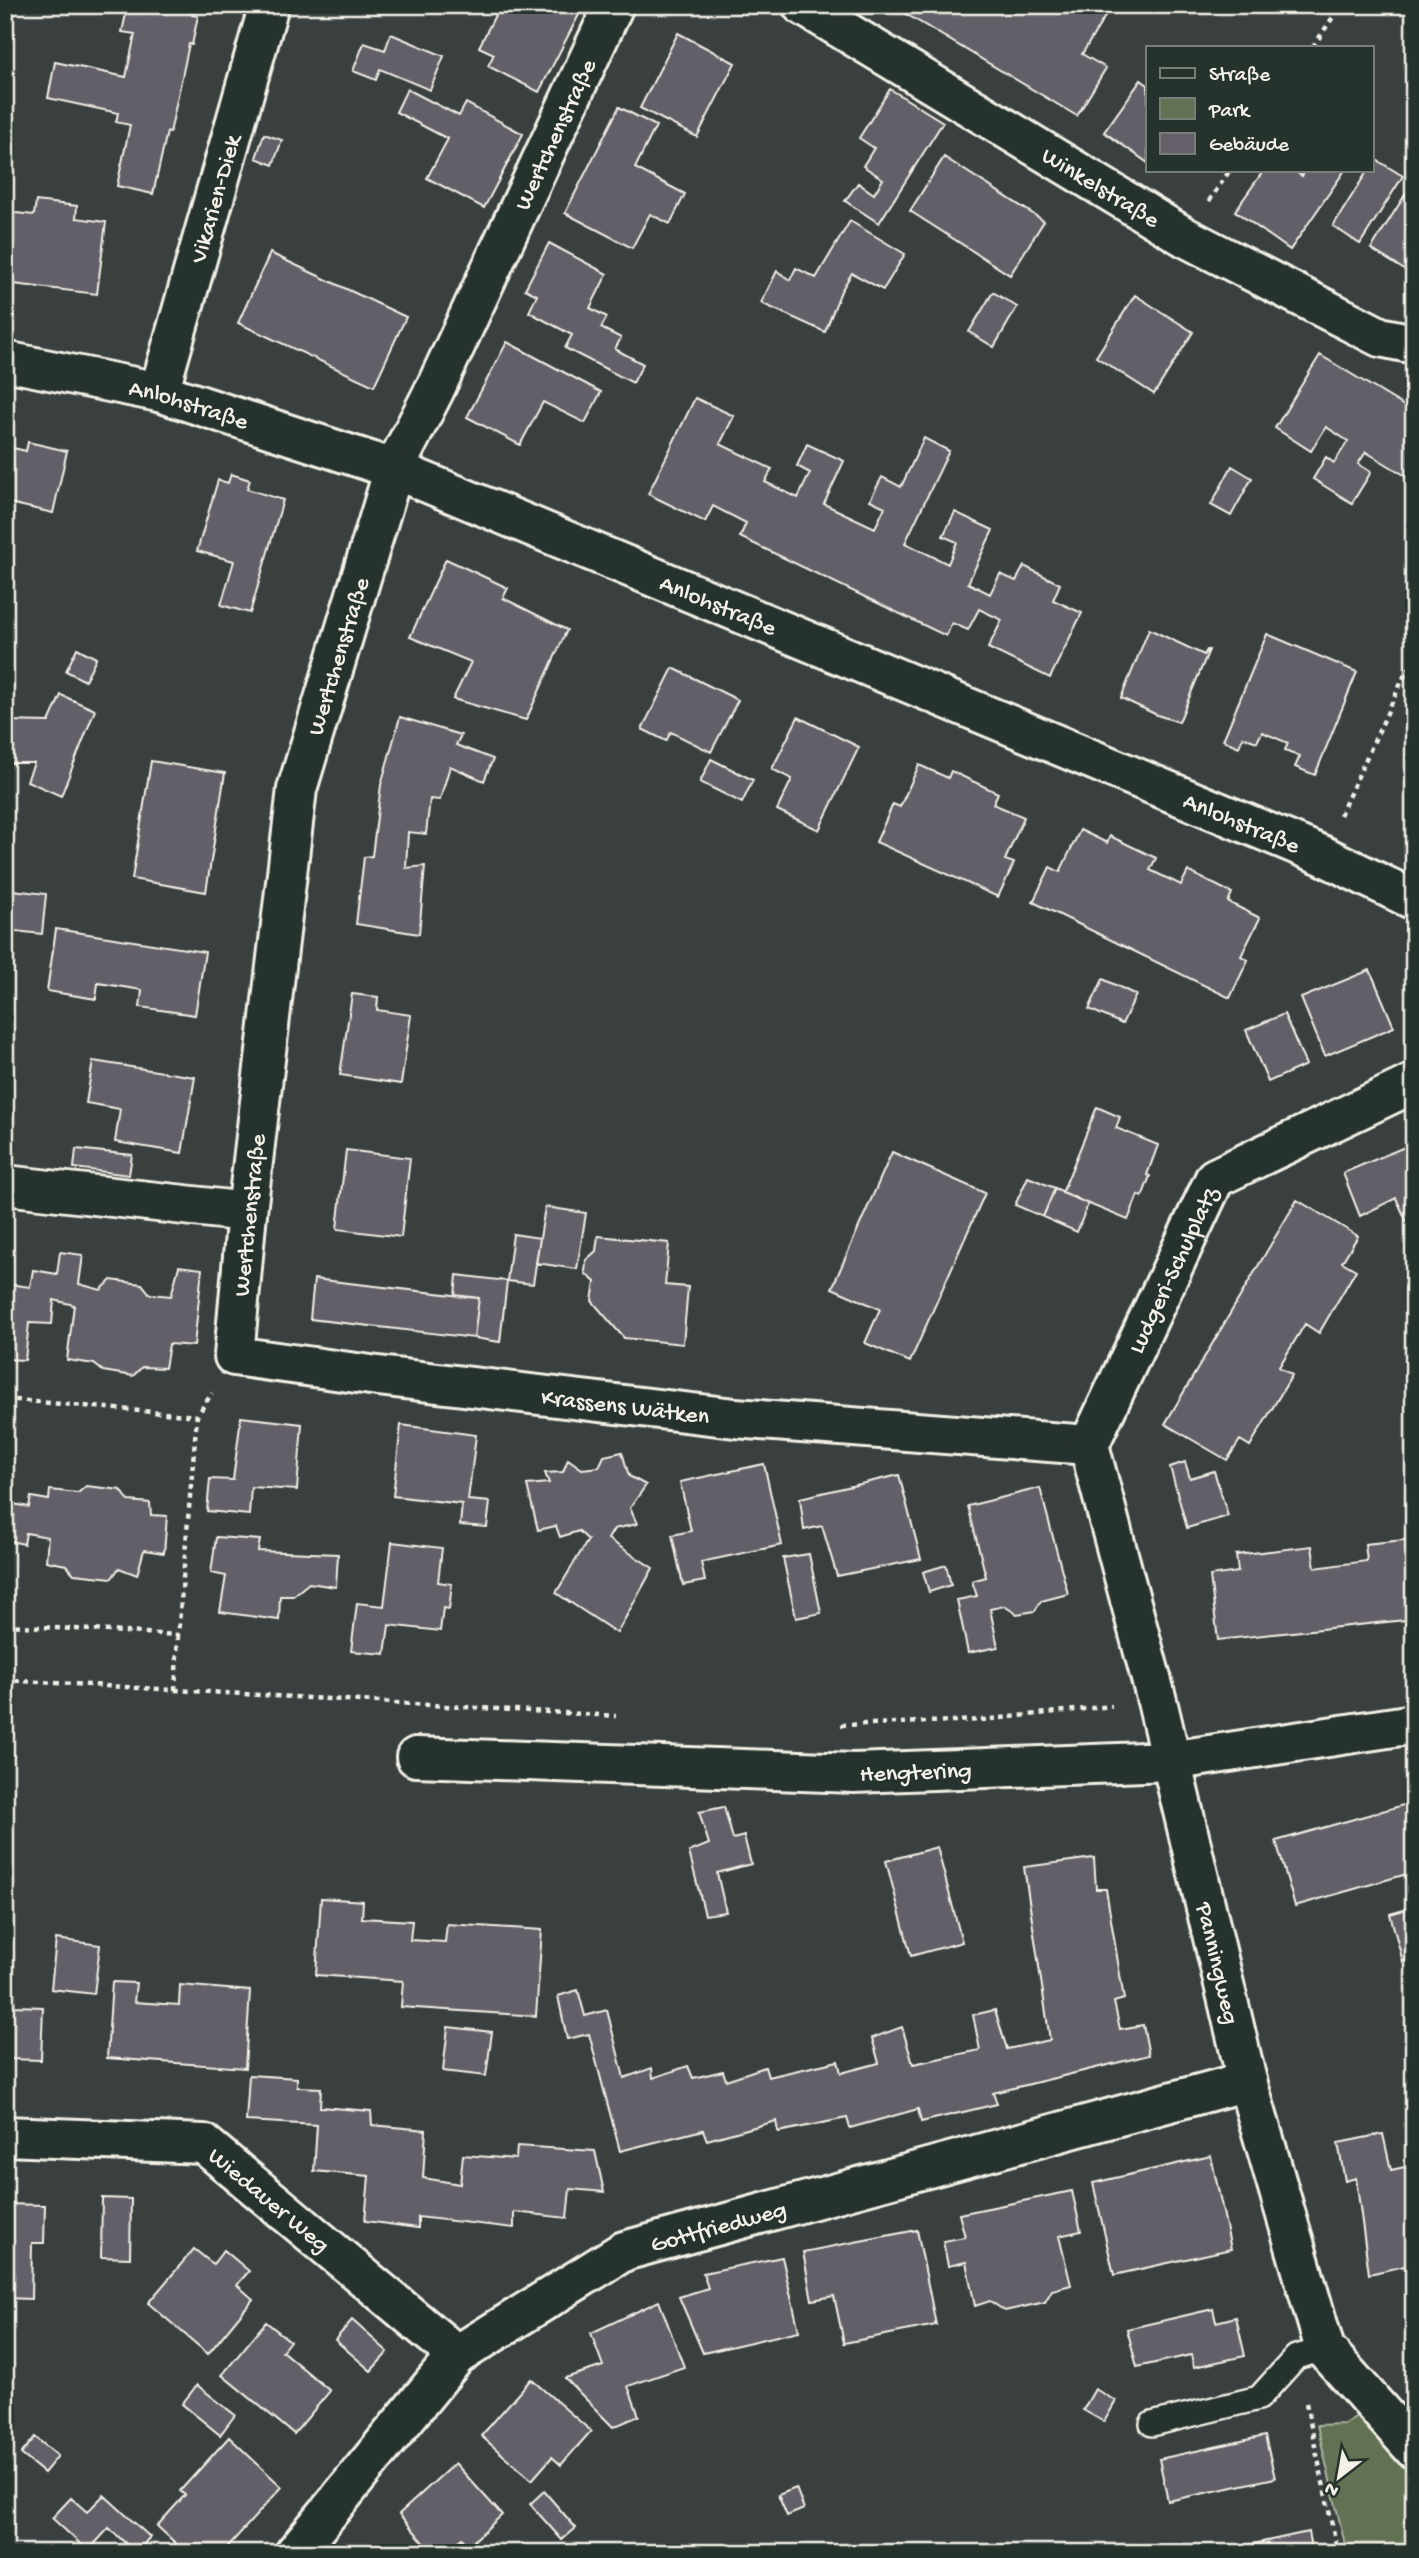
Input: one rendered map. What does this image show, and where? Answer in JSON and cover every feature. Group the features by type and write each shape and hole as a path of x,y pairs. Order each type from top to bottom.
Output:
{"street":[{"name":"Vikarien-Diek","path":"159,392 269,5"},
{"name":"Wertchenstraße","path":"234,1356 247,1212 298,789 394,469 435,389 614,5"},
{"name":"Winkelstraße","path":"802,5 1185,237 1380,337 1414,344"},
{"name":"Anlohstraße","path":"5,361 159,392 394,469 1322,855 1414,900"},
{"name":"Ludgeri-Schulplatz","path":"1089,1445 1215,1178 1414,1083"},
{"path":"5,1185 247,1212"},
{"name":"Krassens Wätken","path":"234,1356 378,1376 735,1418 1089,1445"},
{"name":"Panningweg","path":"1089,1445 1157,1701 1310,2353 1414,2449"},
{"name":"Hengtering","path":"416,1757 854,1773 1170,1761 1414,1724"},
{"name":"Gottfriedweg","path":"295,2553 457,2355 624,2251 1247,2081"},
{"name":"Wiedauer Weg","path":"5,2136 204,2144 457,2355"}],"lane":[{"path":"1152,2424 1259,2398 1310,2353"}],"path":[{"path":"1314,46 1341,5"},
{"path":"1322,855 1407,670 1414,666"},
{"path":"176,1690 178,1635 197,1416 234,1356"},
{"path":"5,1399 197,1416"},
{"path":"5,1625 178,1635"},
{"path":"5,1680 625,1717"},
{"path":"832,1725 982,1720 1157,1701"},
{"path":"1310,2353 1339,2553"}],"green space":[{"path":"1360,2414 1414,2477 1414,2553 1347,2553 1317,2425 1344,2424"}],"building":[{"path":"128,5 194,5 192,15 198,16 153,194 117,186 130,125 116,122 118,113 48,98 55,62 126,77 135,34 122,32"},
{"path":"516,5 584,5 539,92 488,66 494,54 479,47 499,7 512,14"},
{"path":"891,5 1112,5 1082,54 1106,68 1077,116"},
{"path":"678,33 735,63 697,137 640,108"},
{"path":"391,34 444,56 430,90 380,69 376,80 353,71 364,43 385,50"},
{"path":"1141,80 1146,84 1146,162 1104,132"},
{"path":"407,89 459,116 466,103 523,134 484,208 427,178 448,139 396,112"},
{"path":"890,89 943,122 879,223 845,201 858,183 874,194 883,179 863,166 874,148 859,138"},
{"path":"619,107 656,126 635,168 685,194 670,224 650,214 632,248 565,213"},
{"path":"264,134 282,140 273,165 256,158"},
{"path":"944,157 1044,221 1010,275 910,211"},
{"path":"1375,159 1403,176 1360,244 1333,226 1367,172 1374,172"},
{"path":"1263,172 1296,172 1302,176 1305,172 1344,172 1290,250 1235,211"},
{"path":"1410,187 1414,190 1414,276 1371,249"},
{"path":"5,197 9,197 7,212 34,215 36,201 77,206 76,218 106,222 97,294 5,283"},
{"path":"850,221 905,254 883,290 852,273 841,291 825,332 761,303 777,271 790,280 796,268 816,278"},
{"path":"549,243 607,274 590,308 607,317 601,328 621,338 615,349 643,364 633,383 565,348 572,335 529,312 537,295 525,289"},
{"path":"270,253 406,317 374,386 238,323"},
{"path":"993,292 1017,307 994,347 969,332"},
{"path":"1135,295 1193,332 1154,394 1096,357"},
{"path":"507,342 601,392 585,423 543,402 520,445 467,417"},
{"path":"1320,355 1414,412 1414,474 1411,479 1366,452 1358,464 1371,472 1352,503 1313,479 1326,457 1334,463 1348,441 1326,427 1311,451 1275,428"},
{"path":"695,398 734,416 720,444 772,469 765,482 798,498 810,473 797,466 807,444 844,461 824,504 875,528 885,507 870,500 882,477 901,487 924,438 949,451 905,543 948,564 957,542 943,536 955,512 993,530 968,583 990,594 1000,574 1016,581 1024,566 1060,584 1053,600 1082,613 1050,678 988,648 1002,620 979,609 968,630 952,623 946,636 740,537 746,523 713,506 705,522 648,494"},
{"path":"28,442 67,451 53,513 5,502 5,446 26,451"},
{"path":"1232,466 1252,478 1231,516 1211,505"},
{"path":"231,474 250,480 247,489 283,500 250,613 221,605 234,561 197,551 218,480 228,483"},
{"path":"446,559 508,588 503,598 567,630 526,720 453,699 471,662 410,637"},
{"path":"1149,629 1204,655 1209,650 1179,722 1121,698"},
{"path":"1267,634 1357,672 1315,775 1295,767 1300,756 1285,750 1288,743 1262,732 1257,742 1243,737 1239,747 1223,740"},
{"path":"77,648 96,658 85,681 66,671"},
{"path":"673,668 738,700 711,752 671,732 666,741 642,729"},
{"path":"61,695 95,710 61,796 27,781 34,763 5,763 5,721 49,722"},
{"path":"400,717 461,735 456,745 493,759 484,781 450,766 440,800 430,799 426,834 408,832 406,868 425,866 419,934 356,924 364,857 372,856 381,785"},
{"path":"798,717 859,747 819,830 777,810 792,779 772,769"},
{"path":"711,759 753,780 742,803 700,782"},
{"path":"151,761 225,773 206,892 132,879"},
{"path":"919,765 948,778 951,771 998,793 993,804 1024,817 1005,860 1014,863 998,897 876,842 893,804 900,807"},
{"path":"1080,830 1107,843 1110,836 1156,858 1150,870 1181,885 1188,871 1232,893 1228,902 1260,918 1241,956 1248,960 1230,998 1033,902 1050,867 1060,872"},
{"path":"5,889 46,894 42,934 5,930"},
{"path":"56,929 205,952 195,1015 140,1007 142,990 98,983 96,999 47,991"},
{"path":"1370,970 1394,1027 1325,1056 1301,998"},
{"path":"1103,979 1136,995 1122,1024 1089,1009"},
{"path":"352,994 378,997 377,1010 411,1015 401,1084 340,1075"},
{"path":"1284,1014 1306,1065 1268,1082 1246,1030"},
{"path":"93,1061 195,1077 182,1153 115,1142 120,1109 86,1103"},
{"path":"1097,1107 1120,1117 1116,1128 1158,1145 1142,1197 1138,1195 1128,1220 1062,1193"},
{"path":"1414,1143 1414,1219 1407,1222 1396,1198 1360,1216 1343,1173"},
{"path":"76,1149 132,1155 129,1175 74,1168"},
{"path":"346,1150 410,1158 401,1237 337,1229"},
{"path":"892,1152 985,1193 910,1362 865,1343 880,1309 832,1288"},
{"path":"1028,1177 1055,1188 1043,1217 1015,1205"},
{"path":"1055,1188 1088,1204 1077,1232 1043,1217"},
{"path":"1297,1200 1358,1236 1342,1262 1356,1270 1319,1333 1305,1324 1279,1367 1292,1375 1250,1446 1240,1440 1227,1460 1165,1424"},
{"path":"545,1207 586,1213 577,1269 536,1263"},
{"path":"513,1234 540,1238 533,1284 507,1281"},
{"path":"598,1236 669,1243 665,1285 688,1287 683,1344 624,1338 592,1301 595,1282 585,1273 586,1260 596,1251"},
{"path":"60,1252 83,1255 79,1284 101,1290 111,1280 142,1284 150,1294 171,1296 179,1266 202,1269 194,1346 169,1344 165,1368 142,1367 133,1376 103,1371 94,1364 67,1360 74,1305 54,1300 52,1324 29,1323 25,1360 5,1359 5,1280 8,1284 30,1287 33,1270 57,1274"},
{"path":"457,1275 507,1281 500,1342 474,1338 479,1298 455,1296"},
{"path":"314,1279 479,1298 474,1338 310,1319"},
{"path":"241,1417 302,1424 297,1490 251,1487 249,1515 207,1511 210,1479 233,1480"},
{"path":"401,1425 476,1435 468,1500 490,1502 487,1527 460,1525 462,1504 393,1496"},
{"path":"622,1452 629,1476 646,1485 630,1508 637,1524 614,1529 608,1539 653,1568 617,1633 556,1593 588,1540 579,1531 560,1537 556,1526 538,1530 527,1485 549,1483 545,1473 563,1472 568,1459 582,1469 599,1467 604,1456"},
{"path":"1185,1462 1190,1478 1214,1471 1228,1516 1187,1528 1170,1467"},
{"path":"764,1464 782,1545 701,1562 705,1581 683,1585 672,1535 691,1531 680,1482"},
{"path":"899,1475 921,1559 837,1576 822,1526 804,1530 800,1498"},
{"path":"86,1486 121,1490 129,1501 150,1503 151,1515 167,1516 164,1553 144,1550 137,1575 119,1568 112,1578 74,1574 66,1565 46,1561 48,1537 26,1533 24,1544 5,1540 5,1492 9,1492 8,1503 29,1507 31,1497 49,1500 50,1490 78,1493"},
{"path":"1040,1488 1068,1594 1041,1601 1035,1611 1017,1614 1004,1606 990,1609 998,1647 968,1653 957,1600 977,1596 972,1581 986,1577 968,1506"},
{"path":"216,1537 260,1540 258,1551 338,1554 336,1587 309,1583 293,1596 280,1596 279,1620 220,1612 226,1576 211,1573"},
{"path":"1414,1539 1414,1619 1218,1640 1210,1576 1238,1572 1236,1555 1312,1546 1315,1568 1367,1561 1365,1544"},
{"path":"392,1542 442,1548 438,1582 452,1584 449,1609 443,1608 440,1631 389,1625 385,1654 351,1651 357,1603 384,1606"},
{"path":"809,1554 821,1613 796,1618 783,1558"},
{"path":"946,1565 951,1585 929,1592 923,1572"},
{"path":"1414,1802 1414,1872 1295,1906 1276,1841"},
{"path":"724,1807 733,1839 744,1836 751,1864 717,1873 726,1912 705,1915 689,1852 709,1844 699,1812"},
{"path":"937,1847 962,1942 911,1956 886,1861"},
{"path":"1094,1858 1096,1889 1106,1889 1124,1999 1114,2002 1120,2029 1143,2025 1149,2055 993,2093 997,2104 921,2122 918,2109 850,2128 847,2118 778,2132 776,2121 707,2140 703,2130 620,2151 589,2034 567,2039 558,1996 578,1990 585,2016 607,2010 624,2078 652,2068 653,2078 688,2066 693,2078 723,2071 726,2080 765,2067 768,2077 838,2061 841,2073 879,2063 872,2038 902,2027 913,2064 980,2050 973,2015 995,2010 1007,2049 1050,2040 1024,1867"},
{"path":"321,1898 363,1901 362,1918 412,1921 410,1940 445,1942 447,1924 542,1930 536,2016 401,2007 403,1981 316,1975"},
{"path":"1414,1907 1414,1959 1403,1962 1390,1914"},
{"path":"56,1939 100,1945 94,1994 51,1989"},
{"path":"112,1982 136,1983 134,2002 179,2005 180,1985 250,1991 245,2068 107,2058"},
{"path":"5,1986 15,1986 14,2006 43,2007 41,2060 5,2059"},
{"path":"448,2027 492,2032 486,2076 443,2071"},
{"path":"249,2075 297,2078 297,2087 321,2088 320,2107 371,2111 372,2125 426,2130 423,2178 460,2184 463,2155 516,2159 517,2146 595,2151 604,2192 570,2189 567,2218 514,2212 514,2228 418,2217 418,2228 365,2221 369,2176 314,2171 317,2125 246,2121"},
{"path":"1383,2134 1391,2170 1414,2165 1414,2264 1369,2274 1356,2178 1345,2181 1338,2143"},
{"path":"1211,2156 1231,2249 1114,2275 1093,2183"},
{"path":"1072,2191 1081,2231 1059,2236 1071,2285 1052,2290 1045,2302 1005,2311 990,2301 975,2306 966,2262 948,2266 943,2241 965,2237 959,2214"},
{"path":"102,2198 131,2199 130,2258 101,2257"},
{"path":"5,2204 45,2205 44,2243 32,2243 31,2299 5,2298"},
{"path":"917,2230 936,2325 844,2343 834,2296 812,2300 803,2252"},
{"path":"194,2249 213,2264 224,2250 249,2271 237,2285 253,2299 208,2354 148,2303"},
{"path":"782,2257 799,2331 703,2353 679,2297 708,2288 703,2273"},
{"path":"659,2301 684,2367 628,2386 639,2416 613,2427 565,2378 603,2366 591,2333"},
{"path":"1213,2309 1216,2322 1236,2317 1245,2356 1194,2367 1191,2355 1137,2367 1127,2329"},
{"path":"352,2320 388,2352 371,2371 335,2340"},
{"path":"266,2322 290,2341 282,2351 330,2391 294,2434 222,2375"},
{"path":"531,2379 591,2431 561,2465 552,2457 532,2480 481,2436"},
{"path":"197,2385 235,2415 220,2435 182,2404"},
{"path":"1095,2389 1116,2401 1104,2422 1083,2410"},
{"path":"1265,2436 1275,2478 1168,2501 1159,2459"},
{"path":"35,2437 58,2456 44,2473 21,2454"},
{"path":"229,2437 282,2487 222,2553 186,2553 157,2526 185,2495 180,2491"},
{"path":"455,2463 502,2515 468,2546 462,2538 445,2553 433,2553 399,2514"},
{"path":"796,2488 804,2509 787,2516 778,2495"},
{"path":"544,2491 576,2528 562,2540 530,2504"},
{"path":"104,2495 150,2537 136,2553 109,2528 88,2551 52,2518 71,2498 87,2512"},
{"path":"1308,2532 1312,2553 1212,2553"}]}
